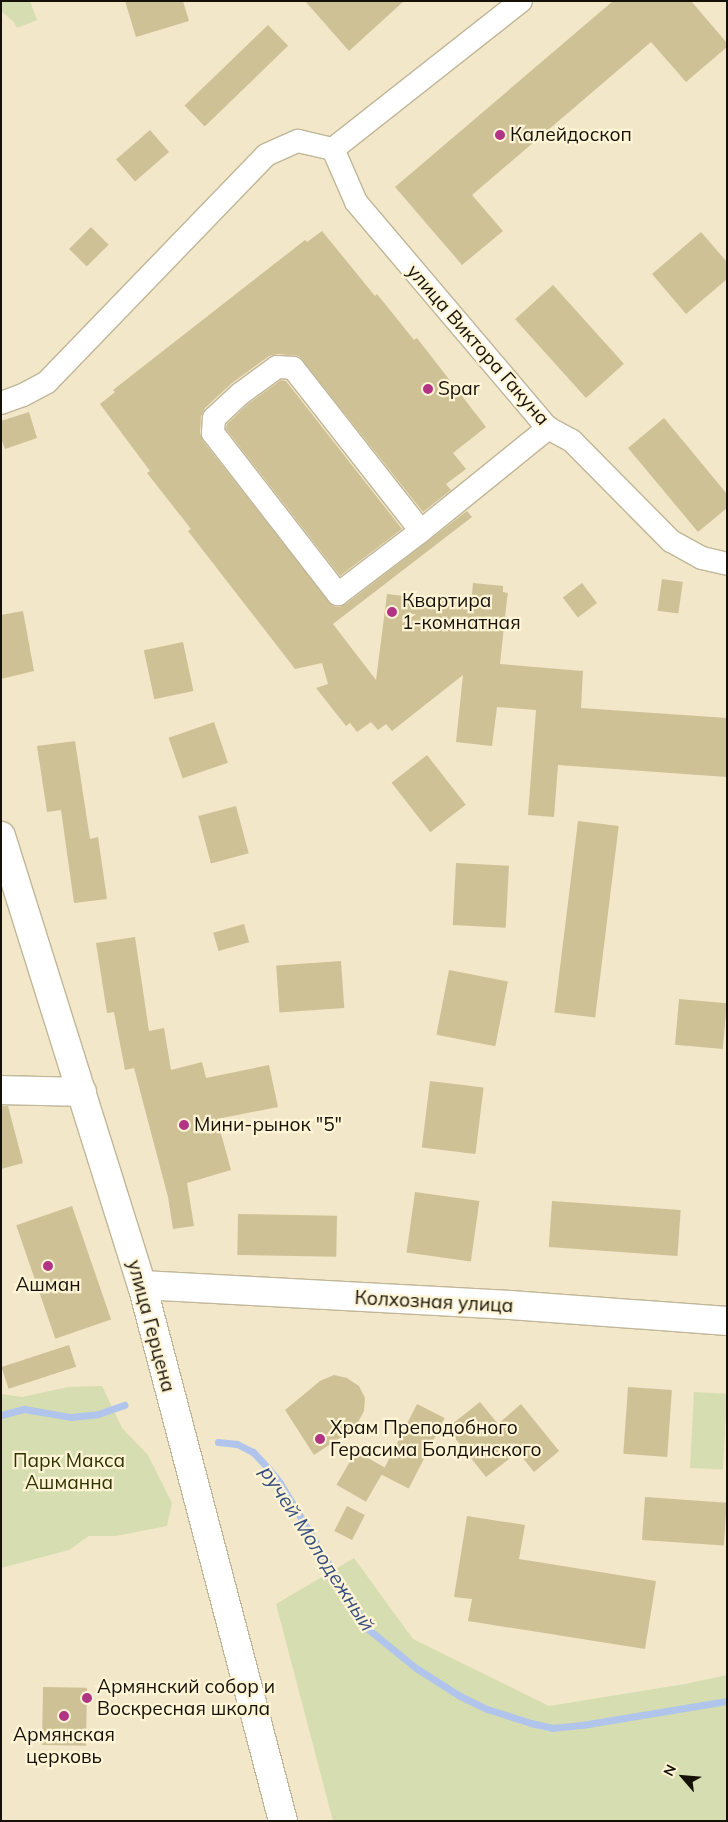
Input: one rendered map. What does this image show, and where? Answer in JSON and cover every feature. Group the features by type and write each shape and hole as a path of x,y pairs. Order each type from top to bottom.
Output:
{"main road":[{"name":"улица Герцена","path":"1,836 142,1285 283,1821"},
{"path":"1,1090 82,1092"},
{"name":"Колхозная улица","path":"142,1285 510,1306 727,1321"}],"street":[{"path":"1,403 23,395 47,382 266,155 298,141 333,149 520,1"},
{"name":"улица Виктора Гакуна","path":"333,149 356,202 548,428 572,441 671,542 702,558 727,564"},
{"path":"421,532 293,368 277,367 240,394 214,418 213,433 338,594 421,532 548,428"}],"green space":[{"path":"1,1 30,1 37,20 17,28 14,22 1,11"},
{"name":"Парк Макса Ашманна","path":"102,1386 122,1428 148,1455 172,1503 167,1526 116,1536 89,1536 69,1550 1,1568 1,1394 22,1397 68,1387"},
{"path":"694,1392 727,1394 723,1470 690,1468"},
{"path":"354,1558 413,1639 549,1706 685,1684 727,1675 727,1821 333,1821 276,1604"}],"building":[{"path":"125,1 183,1 189,21 136,37"},
{"path":"305,1 404,1 349,51"},
{"name":"Калейдоскоп","path":"613,1 691,1 727,43 727,47 686,82 651,42 472,195 503,231 462,265 395,187"},
{"path":"268,25 288,46 205,126 185,106"},
{"path":"150,130 169,152 135,181 116,160"},
{"path":"91,227 109,245 87,267 69,249"},
{"path":"322,231 414,340 417,338 486,427 453,453 466,469 446,484 451,490 423,512 299,356 278,354 269,356 232,383 205,408 201,417 200,432 203,441 333,606 339,607 346,604 467,511 472,517 333,624 376,680 387,594 471,604 473,583 503,586 503,592 508,593 500,664 583,671 581,708 727,718 727,777 558,765 554,817 528,815 536,710 497,707 492,746 456,742 463,675 392,731 386,724 378,730 371,722 357,732 350,723 346,726 316,688 328,684 322,663 295,669 188,531 191,529 147,473 150,471 100,404 115,392 113,390 305,240 307,242"},
{"path":"701,232 727,262 727,279 686,314 652,274"},
{"path":"553,285 624,364 586,398 515,319"},
{"path":"281,380 286,381 402,529 340,576 226,429 227,424 248,404"},
{"path":"29,412 37,438 5,449 1,438 1,421"},
{"path":"664,418 727,494 727,508 698,532 628,448"},
{"path":"662,579 683,582 678,614 658,611"},
{"path":"582,583 597,603 578,617 563,597"},
{"path":"23,611 34,671 1,679 1,615"},
{"path":"183,642 193,691 154,699 144,650"},
{"path":"214,722 228,763 183,778 169,738"},
{"path":"75,741 90,839 98,837 107,899 74,903 61,810 47,812 37,746"},
{"path":"427,755 466,805 430,832 392,783"},
{"path":"236,806 249,853 211,863 198,816"},
{"path":"578,821 619,826 595,1018 554,1013"},
{"path":"456,863 509,866 506,928 453,925"},
{"path":"244,924 249,942 218,951 213,933"},
{"path":"135,937 149,1031 164,1028 171,1070 202,1062 206,1078 269,1065 278,1107 217,1119 231,1170 187,1183 194,1226 173,1229 168,1197 134,1068 125,1070 114,1012 107,1013 96,943"},
{"path":"341,961 344,1008 279,1012 276,966"},
{"path":"449,970 508,981 495,1046 436,1035"},
{"path":"679,999 727,1003 723,1049 675,1045"},
{"path":"430,1081 484,1088 475,1154 422,1148"},
{"path":"1,1106 8,1106 23,1163 1,1169"},
{"path":"415,1192 479,1201 471,1261 407,1252"},
{"path":"552,1201 681,1210 677,1256 549,1247"},
{"path":"72,1206 111,1319 55,1339 16,1225"},
{"path":"238,1214 337,1216 336,1257 237,1255"},
{"path":"69,1345 76,1367 9,1389 1,1367"},
{"name":"Храм Преподобного Герасима Болдинского","path":"334,1375 347,1378 359,1386 365,1398 364,1411 355,1428 314,1455 285,1410 320,1381"},
{"path":"628,1387 672,1390 667,1457 623,1454"},
{"path":"480,1402 498,1424 521,1404 559,1451 534,1472 518,1452 486,1477 447,1428"},
{"path":"417,1404 445,1418 409,1488 381,1474"},
{"path":"356,1451 385,1468 366,1502 337,1485"},
{"path":"645,1497 727,1503 724,1546 642,1540"},
{"path":"347,1506 365,1515 352,1540 334,1531"},
{"path":"467,1516 525,1525 519,1559 656,1581 645,1649 468,1621 472,1599 454,1597"},
{"name":"Армянская церковь","path":"43,1687 87,1688 86,1746 42,1745"}],"waterway":[{"name":"ручей Молодежный","path":"1,1415 24,1409 71,1417 98,1414 124,1405"},
{"name":"ручей Молодежный","path":"218,1442 237,1444 253,1452 268,1468 280,1483 368,1629 416,1668 460,1696 487,1709 552,1728 582,1725 727,1701"}],"place":[{"name":"Калейдоскоп","path":"500,135"},
{"name":"Spar","path":"428,389"},
{"name":"Квартира 1-комнатная","path":"392,612"},
{"name":"Мини-рынок \"5\"","path":"184,1125"},
{"name":"Ашман","path":"48,1266"},
{"name":"Храм Преподобного Герасима Болдинского","path":"320,1439"},
{"name":"Армянский собор и Воскресная школа","path":"87,1698"},
{"name":"Армянская церковь","path":"64,1716"}]}
